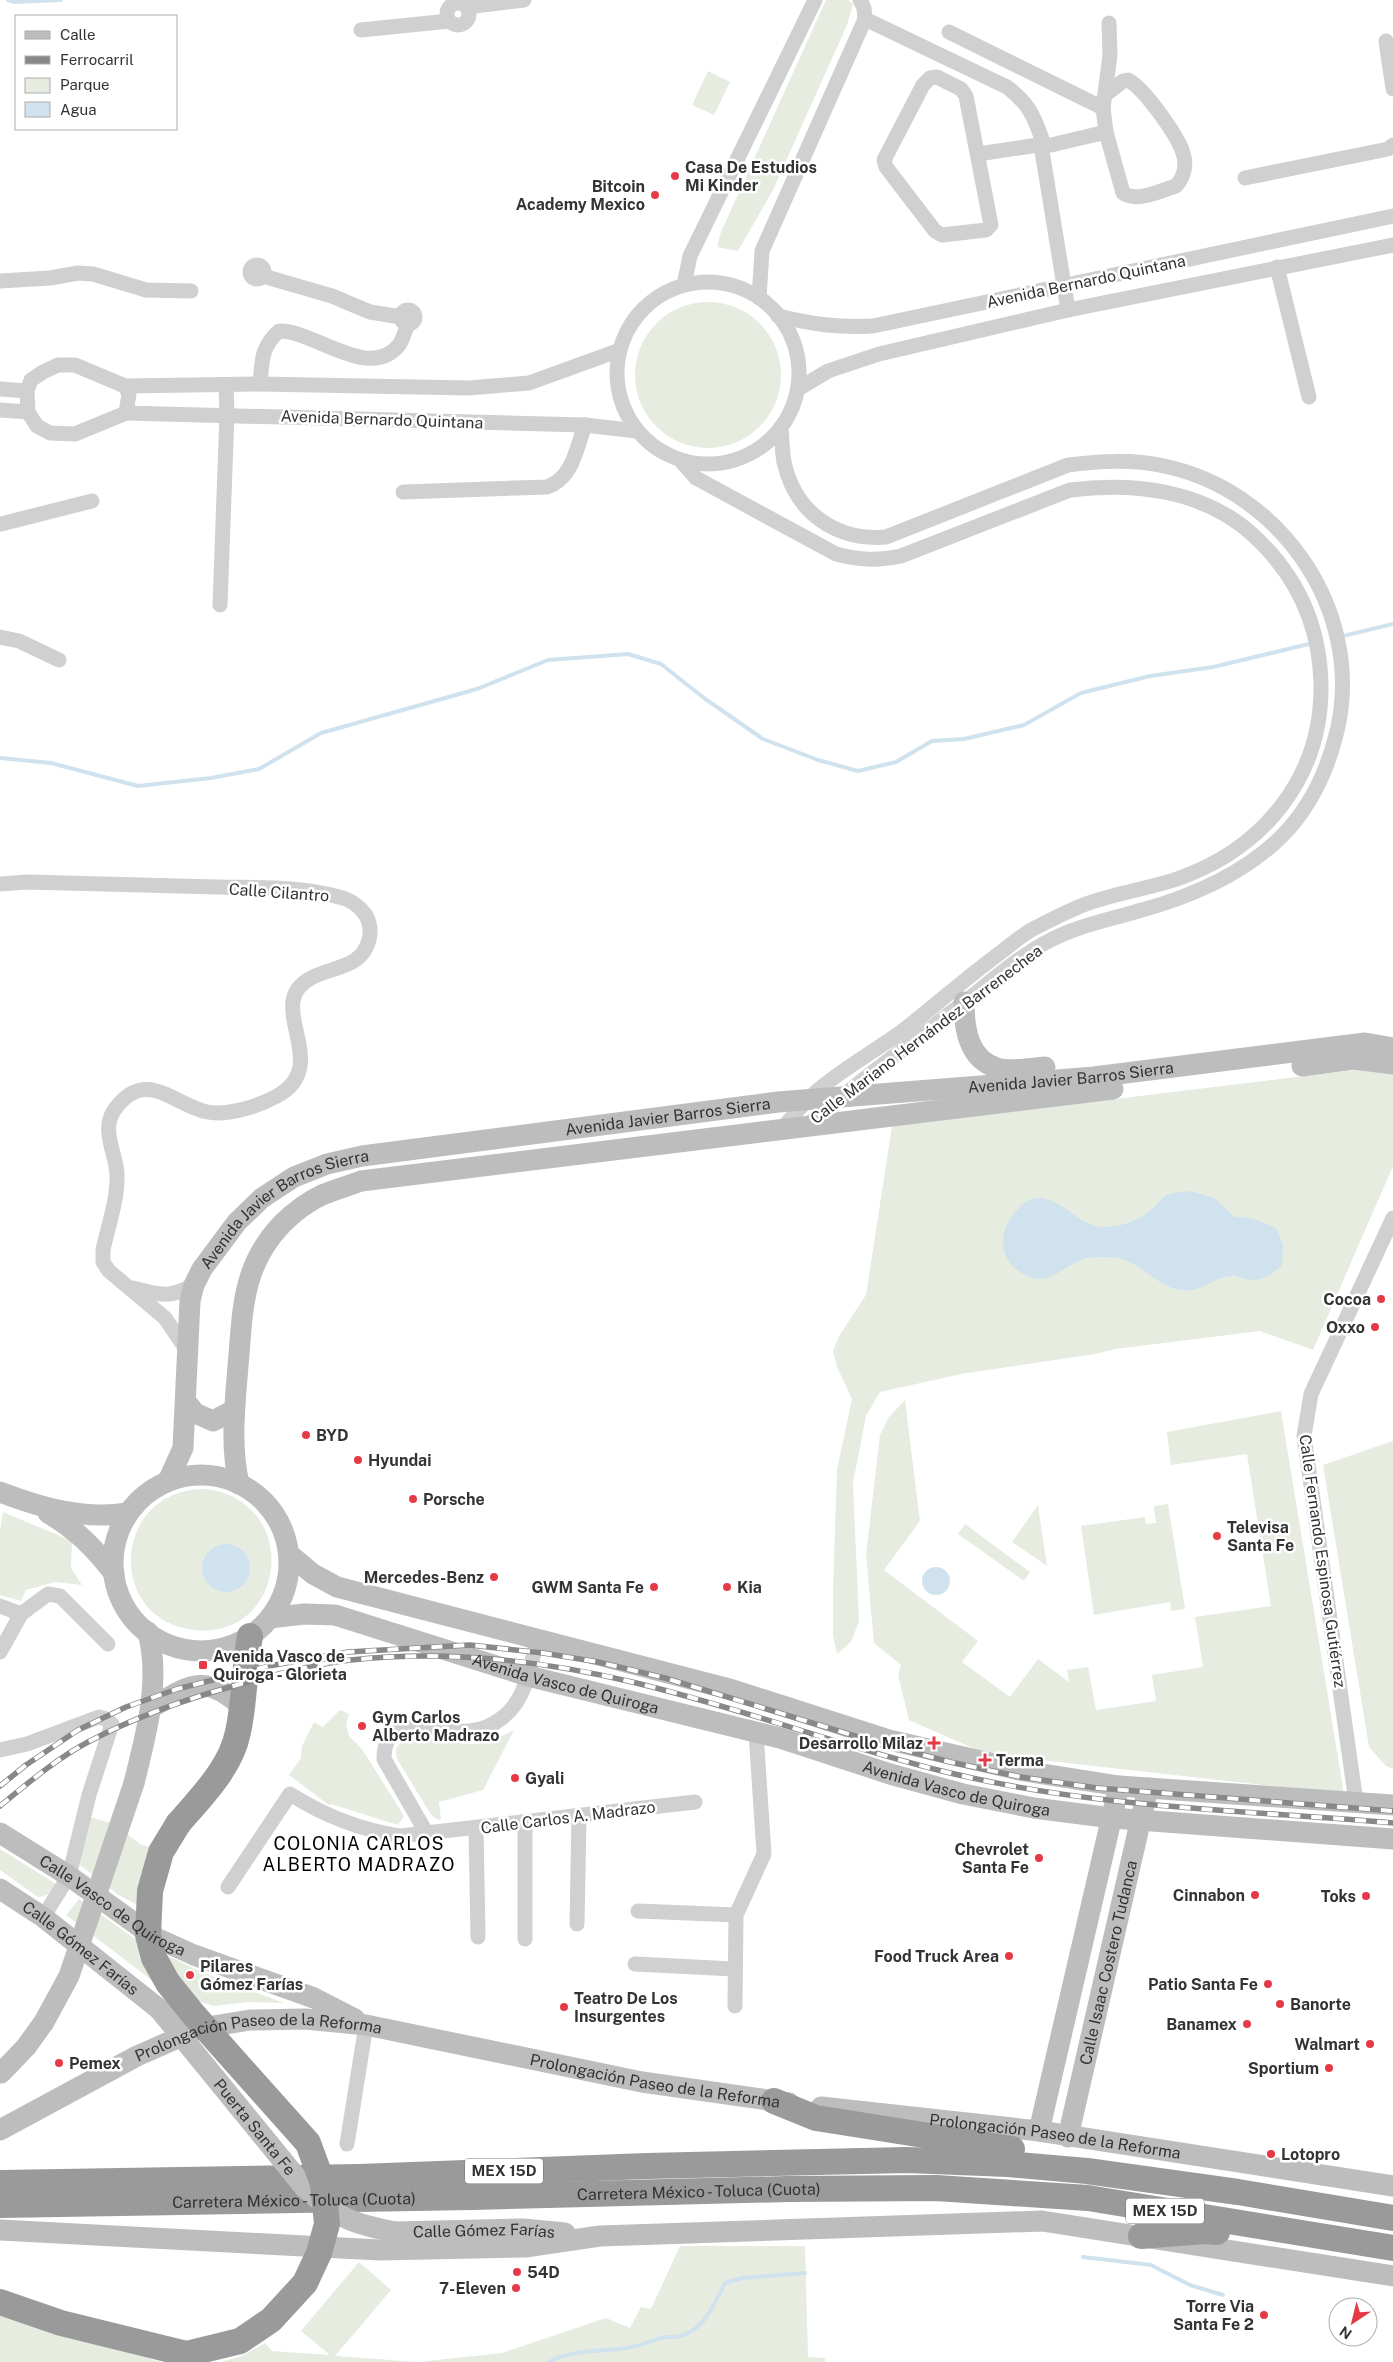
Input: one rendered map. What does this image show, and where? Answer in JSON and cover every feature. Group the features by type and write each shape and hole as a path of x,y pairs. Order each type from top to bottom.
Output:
{"highway":[{"path":"0,2302 61,2322 187,2354 240,2342 271,2320 305,2283 319,2252 327,2224 323,2184 308,2143 193,2014 168,1983 154,1958 148,1935 150,1891 161,1852 178,1824 208,1790 230,1754 238,1733 242,1707 243,1676 250,1636"},
{"path":"774,2101 816,2118 1021,2151 1087,2171"},
{"name":"Carretera México - Toluca (Cuota)","path":"0,2183 358,2177 853,2160 992,2163 1087,2171 1238,2192 1393,2218"},
{"name":"Carretera México - Toluca (Cuota)","path":"0,2205 463,2198 788,2189 936,2188 1088,2198 1393,2248"},
{"path":"1141,2236 1204,2231 1275,2239 1320,2237"}],"main road":[{"path":"964,1002 964,1022 972,1048 998,1069 1182,1066"},
{"name":"Avenida Javier Barros Sierra","path":"168,1481 183,1448 190,1301 194,1285 202,1269 237,1222 262,1198 294,1177 326,1164 372,1155 809,1099 1094,1077 1365,1043 1393,1048"},
{"name":"Avenida Javier Barros Sierra","path":"239,1484 234,1456 234,1410 243,1307 258,1254 273,1234 293,1213 320,1196 361,1181 1354,1059 1393,1064"},
{"path":"186,1402 195,1413 212,1421 234,1410"},
{"path":"191,1475 204,1475 228,1479 239,1484 258,1496 273,1512 284,1532 289,1554 286,1588 270,1618 250,1636 225,1647 198,1650 172,1645 139,1625 125,1606 114,1574 115,1542 128,1514 145,1494 168,1481 191,1475"},
{"path":"0,1492 37,1506 82,1515 107,1516 128,1514"},
{"path":"37,1506 76,1530 96,1550 114,1574"},
{"name":"Avenida Vasco de Quiroga","path":"289,1554 314,1574 337,1587 733,1690 889,1740 1024,1771 1119,1786 1393,1805"},
{"name":"Avenida Vasco de Quiroga","path":"270,1618 304,1614 335,1615 528,1676 756,1732 890,1774 963,1794 1034,1808 1140,1821 1393,1840"},
{"path":"0,2073 26,2047 44,2022 69,1976 134,1783 150,1708 154,1676 153,1653 148,1632"},
{"path":"150,1708 189,1686 203,1684 227,1694 242,1707"},
{"name":"Calle Isaac Costero Tudanca","path":"1039,2131 1119,1786"},
{"name":"Calle Isaac Costero Tudanca","path":"1068,2137 1148,1788"},
{"name":"Calle Vasco de Quiroga","path":"0,1833 69,1876 154,1937 250,1976 314,1998 366,2025"},
{"name":"Calle Gómez Farías","path":"0,1890 43,1917 159,2009"},
{"name":"Puerta Santa Fe","path":"159,2009 305,2188 331,2211 361,2225 396,2232"},
{"name":"Prolongación Paseo de la Reforma","path":"0,2130 137,2056 201,2028 250,2020 305,2019 366,2025 642,2082 774,2101 1039,2131 1393,2186"},
{"path":"0,2230 380,2250 525,2247 600,2236 1042,2221 1393,2276"},
{"name":"Calle Gómez Farías","path":"396,2232 523,2229 600,2236"}],"street":[{"path":"361,30 449,22 456,25 464,24 469,18 467,7 524,0"},
{"path":"759,298 762,251 865,19 864,8 860,0"},
{"path":"684,285 689,258 813,1"},
{"path":"865,19 1007,87 1022,98 1032,112 1043,145 1068,310"},
{"path":"1104,101 1123,81 1128,80 1143,91 1178,142 1184,154 1185,171 1176,186 1137,197 1128,197 1123,193 1106,132 1104,101 1110,55 1109,23"},
{"path":"949,32 1104,101"},
{"path":"1386,40 1393,89"},
{"path":"937,77 962,90 966,96 978,154 991,225 986,230 942,235 924,217 886,166 884,160 923,85 930,78 937,77"},
{"path":"978,154 1043,145 1106,132"},
{"path":"1245,178 1388,150 1393,145"},
{"name":"Avenida Bernardo Quintana","path":"778,316 833,327 873,326 1393,216"},
{"name":"Avenida Bernardo Quintana","path":"798,389 828,371 871,356 1068,310 1393,244"},
{"path":"1277,267 1309,397"},
{"path":"0,281 50,278 78,273 93,274 146,290 191,291"},
{"path":"260,384 262,358 268,341 279,331 292,331 361,358 385,356 399,345 405,320 370,312 332,296 263,276"},
{"path":"710,282 736,287 759,298 778,316 792,338 798,363 798,389 790,414 775,435 755,452 732,462 706,464 680,460 657,448 637,431 624,409 617,384 620,350 626,333 640,312 660,295 684,285 710,282"},
{"name":"Avenida Bernardo Quintana","path":"26,391 31,380 58,365 75,365 126,386 260,384 470,388 529,383 620,350"},
{"path":"220,605 227,414 226,385"},
{"path":"126,386 129,394 126,413"},
{"path":"0,389 26,391 28,412 0,410"},
{"name":"Avenida Bernardo Quintana","path":"28,412 37,426 50,433 64,435 75,434 126,413 227,414 585,425 637,431"},
{"path":"403,492 547,487 558,483 569,469 585,425"},
{"name":"Calle Mariano Hernández Barrenechea","path":"781,427 784,461 790,481 799,499 816,518 836,530 854,537 886,537 1028,480 1068,466 1090,462 1128,461 1165,466 1215,483 1258,509 1288,538 1314,575 1332,617 1343,668 1341,712 1332,752 1316,789 1303,810 1283,835 1259,856 1229,876 1190,895 1096,922 1044,943 840,1097 805,1127"},
{"name":"Calle Mariano Hernández Barrenechea","path":"680,460 696,478 836,554 855,559 879,560 901,556 1070,490 1097,486 1162,490 1204,503 1244,526 1274,553 1297,587 1314,627 1321,671 1322,706 1315,744 1300,778 1287,798 1247,843 1201,869 1138,891 1088,903 1029,932 969,976 904,1029 821,1087 781,1130"},
{"path":"0,523 92,501"},
{"path":"0,637 19,641 59,660"},
{"name":"Calle Cilantro","path":"0,884 27,882 271,888 319,893 341,897 355,904 365,914 370,925 370,937 366,949 360,957 351,964 311,978 300,986 294,996 292,1006 302,1052 301,1067 287,1089 277,1096 259,1103 222,1114 206,1112 166,1093 149,1089 135,1091 114,1109 109,1120 108,1134 117,1175 103,1250 103,1262 108,1271 165,1318 188,1352"},
{"name":"Calle Fernando Espinosa Gutiérrez","path":"1356,1802 1304,1436 1311,1394 1393,1218"},
{"name":"Calle Cilantro","path":"129,1287 164,1296 178,1293 194,1285"},
{"path":"0,1652 21,1614 48,1594 60,1596 108,1644"},
{"path":"0,1606 21,1614"},
{"path":"428,1834 384,1759 384,1746 389,1736 399,1729 412,1727 470,1731 485,1727 503,1718 518,1700 528,1676 537,1639"},
{"path":"0,1750 27,1744 99,1717 106,1719 112,1724 89,1795 69,1876 43,1917"},
{"path":"735,2006 736,1915 764,1854 756,1732"},
{"name":"Calle Carlos A. Madrazo","path":"228,1886 290,1794 316,1810 382,1833 400,1836 696,1802"},
{"path":"577,1924 580,1816"},
{"path":"525,1822 525,1939"},
{"path":"476,1828 478,1937"},
{"path":"638,1911 736,1915"},
{"path":"635,1964 734,1969"},
{"path":"347,2144 366,2025"}],"green space":[{"path":"826,0 848,0 853,4 847,25 773,190 738,251 717,247 721,232"},
{"path":"708,71 730,82 714,115 692,105"},
{"path":"708,302 722,303 736,308 749,314 760,323 769,334 775,347 780,361 780,389 775,403 769,416 760,427 749,436 736,442 722,447 708,448 694,447 680,442 667,436 656,427 647,416 641,403 636,389 635,375 636,361 641,347 647,334 656,323 667,314 680,308 694,303"},
{"path":"1364,1069 1393,1075 1393,1166 1313,1350 1260,1331 1115,1349 1095,1354 961,1374 880,1392 866,1416 853,1483 859,1621 851,1642 837,1654 833,1636 833,1589 837,1470 852,1399 837,1367 833,1351 839,1336 866,1295 892,1126"},
{"path":"905,1400 920,1521 884,1570 978,1641 962,1662 1010,1697 1038,1659 1069,1682 1067,1670 1088,1667 1096,1710 1156,1701 1152,1675 1203,1667 1195,1617 1271,1606 1247,1454 1171,1465 1167,1432 1281,1411 1344,1794 986,1754 909,1720 898,1675 901,1665 874,1643 866,1555 880,1435 889,1417"},
{"path":"1393,1441 1393,1769 1386,1766 1369,1747 1323,1465"},
{"path":"207,1489 238,1499 258,1518 269,1542 271,1569 264,1593 248,1614 225,1627 194,1630 165,1621 145,1603 134,1580 131,1555 137,1530 152,1509 175,1494","holes":["235,1546 244,1554 248,1562 249,1571 241,1586 233,1590 224,1591 213,1588 203,1559 213,1547"]},
{"path":"1168,1504 1185,1609 1171,1611 1170,1602 1094,1615 1081,1526 1145,1517 1146,1524 1156,1523 1154,1506"},
{"path":"1038,1505 1039,1512 1047,1566 1012,1542"},
{"path":"3,1512 72,1541 71,1568 82,1585 55,1582 26,1590 21,1601 0,1595 0,1532"},
{"path":"965,1524 1030,1572 1024,1581 958,1534"},
{"path":"340,1710 349,1714 346,1725 349,1736 362,1749 404,1816 398,1825 331,1804 329,1805 289,1775 301,1758 302,1746 314,1722 323,1727"},
{"path":"514,1730 483,1790 439,1802 441,1820 435,1818 430,1813 397,1759 396,1749 404,1741 412,1737 433,1737 467,1744 478,1744 492,1741"},
{"path":"90,1817 115,1824 140,1844 159,1850 157,1916 117,1894 79,1864"},
{"path":"0,1849 56,1884 53,1889 47,1895 38,1897 0,1870"},
{"path":"79,1899 138,1941 201,1972 284,2003 248,2002 213,2006 162,1988 66,1915"},
{"path":"680,2246 805,2246 808,2357 825,2358 825,2362 418,2362 502,2353 606,2318 630,2328 641,2307 651,2309"},
{"path":"359,2262 391,2290 335,2356 418,2362 220,2362 242,2356 265,2343 272,2351 330,2355 301,2331"},
{"path":"0,2316 161,2362 0,2362"}],"water":[{"path":"1190,1191 1214,1198 1235,1217 1252,1218 1276,1228 1283,1245 1282,1265 1270,1275 1261,1279 1251,1280 1231,1276 1218,1279 1196,1289 1181,1290 1163,1284 1129,1262 1118,1258 1106,1257 1083,1259 1048,1277 1041,1279 1033,1278 1016,1269 1009,1261 1005,1252 1003,1243 1007,1224 1020,1207 1032,1199 1046,1199 1062,1206 1093,1225 1108,1227 1121,1225 1140,1217 1151,1210 1167,1195"},
{"path":"221,1544 231,1544 243,1551 250,1563 250,1573 243,1585 231,1592 221,1592 213,1588 206,1581 202,1573 202,1563 206,1555 213,1548"},
{"path":"936,1567 946,1571 950,1581 946,1591 936,1595 926,1591 922,1581 926,1571"}],"waterway":[{"path":"8,0 14,2 61,0"},
{"path":"1339,637 1393,624"},
{"path":"0,758 51,763 138,786 211,778 259,769 321,733 477,689 548,660 628,654 661,664 704,698 763,739 818,760 858,771 896,762 932,741 964,739 1024,725 1081,693 1150,676 1213,667 1313,643"},
{"path":"1083,2257 1151,2265 1190,2285 1223,2295"},
{"path":"549,2362 571,2354 623,2349 663,2337 680,2336 696,2328 708,2315 725,2283 743,2278 805,2273"}],"railway":[{"path":"0,1786 26,1765 78,1730 126,1707 177,1689 269,1666 348,1652 470,1645 543,1653 598,1662 665,1678 878,1743 950,1762 1021,1777 1097,1788 1393,1811"},
{"path":"0,1806 42,1772 76,1749 142,1717 180,1703 218,1690 322,1664 386,1657 421,1656 492,1659 597,1674 711,1703 906,1762 1001,1784 1112,1801 1393,1823"}],"place":[{"name":"Casa De Estudios Mi Kinder","path":"675,176"},
{"name":"Bitcoin Academy Mexico","path":"655,195"},
{"name":"Cocoa","path":"1381,1299"},
{"name":"Oxxo","path":"1375,1327"},
{"name":"BYD","path":"306,1435"},
{"name":"Hyundai","path":"358,1460"},
{"name":"Porsche","path":"413,1499"},
{"name":"Televisa Santa Fe","path":"1217,1536"},
{"name":"Mercedes-Benz","path":"494,1577"},
{"name":"GWM Santa Fe","path":"654,1587"},
{"name":"Kia","path":"727,1587"},
{"name":"Avenida Vasco de Quiroga - Glorieta","path":"203,1665"},
{"name":"Gym Carlos Alberto Madrazo","path":"362,1726"},
{"name":"Desarrollo Milaz","path":"934,1743"},
{"name":"Terma","path":"985,1760"},
{"name":"Gyali","path":"515,1778"},
{"name":"Chevrolet Santa Fe","path":"1039,1858"},
{"name":"Cinnabon","path":"1255,1895"},
{"name":"Toks","path":"1366,1896"},
{"name":"Food Truck Area","path":"1009,1956"},
{"name":"Pilares Gómez Farías","path":"190,1975"},
{"name":"Patio Santa Fe","path":"1268,1984"},
{"name":"Banorte","path":"1280,2004"},
{"name":"Teatro De Los Insurgentes","path":"564,2007"},
{"name":"Banamex","path":"1247,2024"},
{"name":"Walmart","path":"1370,2044"},
{"name":"Pemex","path":"59,2063"},
{"name":"Sportium","path":"1329,2068"},
{"name":"Lotopro","path":"1271,2154"},
{"name":"54D","path":"517,2272"},
{"name":"7-Eleven","path":"516,2288"},
{"name":"Torre Via Santa Fe 2","path":"1264,2315"}],"district":[{"name":"COLONIA CARLOS ALBERTO MADRAZO","path":"359,1854"}]}
